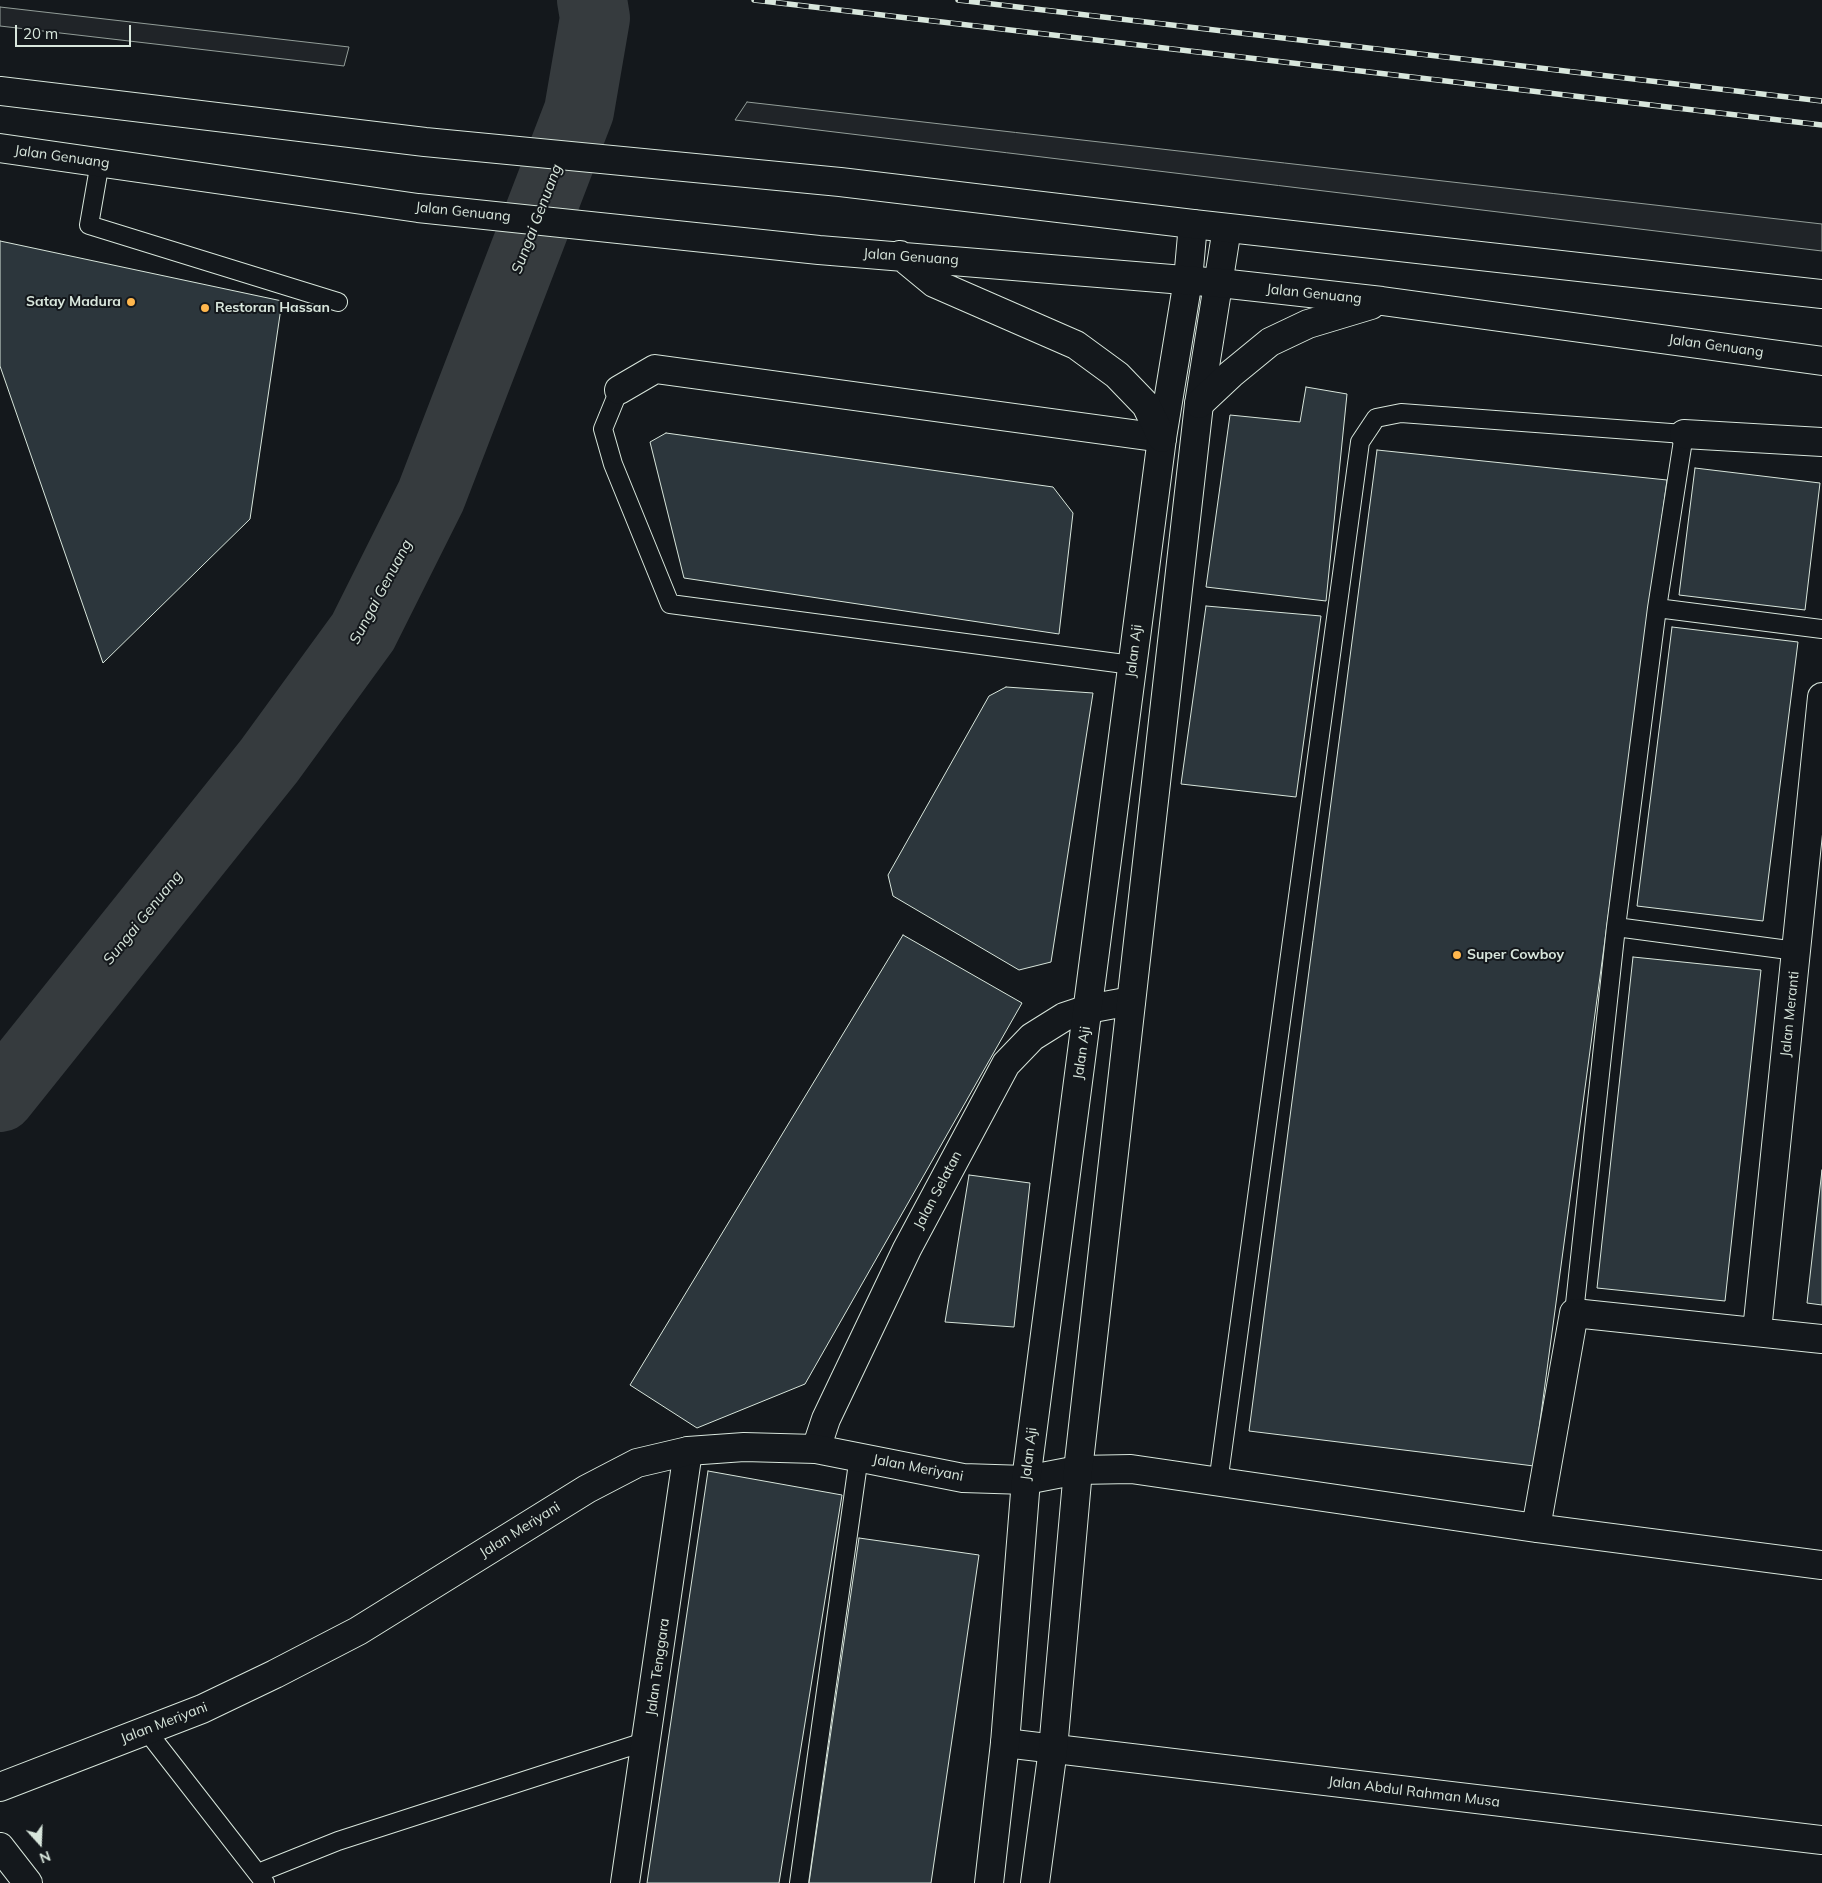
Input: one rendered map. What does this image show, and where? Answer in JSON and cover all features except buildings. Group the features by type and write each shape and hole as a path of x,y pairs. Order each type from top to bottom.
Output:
{"main road":[{"path":"0,91 425,142 840,182 1227,228 1822,294"},
{"name":"Jalan Genuang","path":"0,148 418,208 819,250 1220,283 1382,301 1822,361"},
{"name":"Jalan Aji","path":"989,1883 1006,1743 1026,1480 1162,438 1188,280 1193,224"},
{"path":"1035,1883 1053,1749 1078,1470 1199,404 1220,283 1227,228"},
{"path":"900,256 934,283 1076,345 1118,375 1146,405 1162,438"},
{"path":"1199,404 1231,374 1270,342 1308,324 1382,301"},
{"path":"619,390 655,369 1162,438"},
{"path":"1684,434 1822,442"},
{"name":"Jalan Meranti","path":"1757,1331 1796,951 1816,820 1822,697"},
{"name":"Jalan Selatan","path":"816,1449 826,1419 906,1249 1006,1064 1032,1038 1064,1018 1131,1000"},
{"path":"1536,1528 1574,1313 1822,1339"},
{"name":"Jalan Meriyani","path":"0,1787 202,1709 251,1686 358,1631 587,1489 637,1462 688,1451 744,1448 816,1449 963,1478 1026,1480 1078,1470 1131,1469 1536,1528 1822,1566"},
{"name":"Jalan Tenggara","path":"625,1883 688,1451"},
{"name":"Jalan Abdul Rahman Musa","path":"1006,1743 1822,1840"},
{"path":"0,1846 28,1883"}],"lane":[{"path":"100,162 88,225 338,302"},
{"path":"619,390 603,429 613,464 670,604 1132,665"},
{"path":"1218,1482 1360,442 1376,418 1401,413 1684,434 1657,608 1616,927 1574,1313"},
{"path":"1657,608 1822,629"},
{"path":"1616,927 1796,951"},
{"path":"799,1883 859,1456"},
{"path":"146,1730 262,1878 338,1841 647,1742"}],"shaded area":[{"path":"0,7 349,47 344,66 0,26"},
{"path":"747,102 1822,224 1822,251 735,120"}],"waterway":[{"name":"Sungai Genuang","path":"0,1097 269,761 363,632 431,496 579,111 595,18 592,0"}],"railway":[{"path":"754,0 1822,125"},
{"path":"958,0 1822,101"}],"place":[{"name":"Satay Madura","path":"131,302"},
{"name":"Restoran Hassan","path":"205,308"},
{"name":"Super Cowboy","path":"1457,955"}]}
